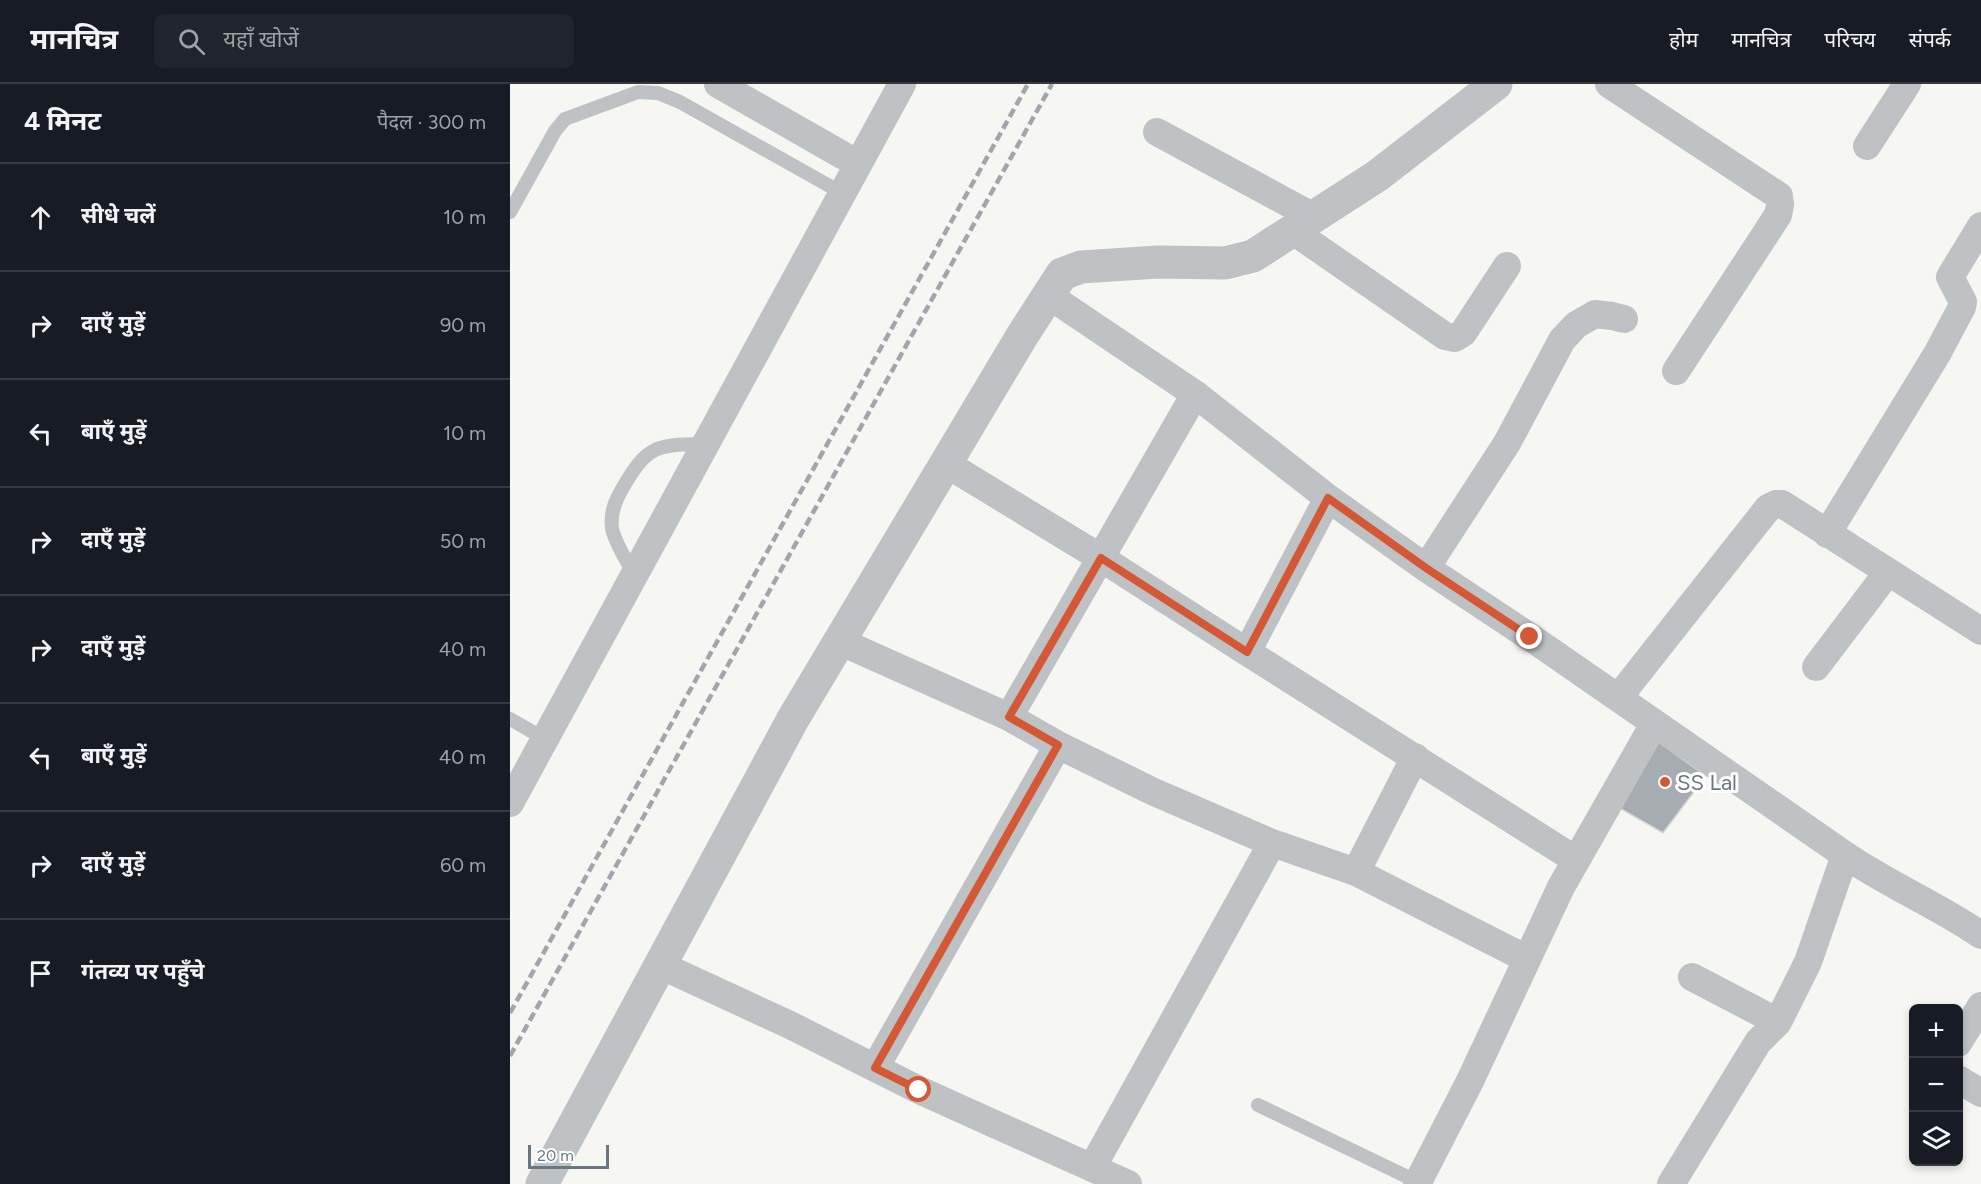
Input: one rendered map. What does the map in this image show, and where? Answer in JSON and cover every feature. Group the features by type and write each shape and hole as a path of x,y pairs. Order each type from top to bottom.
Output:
{"street":[{"path":"718,84 858,164"},
{"path":"510,803 902,84"},
{"path":"1609,84 1779,196 1778,215 1676,371"},
{"path":"1867,146 1907,84"},
{"path":"542,1184 793,719 945,463 1062,274 1081,267 1158,262 1225,263 1252,256 1377,176 1482,87"},
{"path":"1157,132 1303,224 1445,336 1455,338 1463,333 1507,266"},
{"path":"1827,534 1937,354 1962,307 1963,302 1952,281 1951,273 1981,226"},
{"path":"1048,295 1195,394 1328,498 1426,568 1867,870 1950,914 1981,935"},
{"path":"1426,568 1507,443 1562,340 1576,325 1595,314 1624,319"},
{"path":"1009,717 1195,394"},
{"path":"945,463 1101,558 1576,860"},
{"path":"1247,652 1328,498"},
{"path":"1618,698 1768,508 1776,504 1782,504 1981,631"},
{"path":"1816,667 1888,573"},
{"path":"839,641 1009,717 1058,745 1154,792 1272,843 1356,872 1527,959"},
{"path":"1418,1183 1470,1081 1576,860 1654,724"},
{"path":"875,1068 1058,745"},
{"path":"1356,872 1415,757"},
{"path":"1092,1168 1272,843"},
{"path":"1671,1184 1758,1042 1778,1022 1808,962 1845,855"},
{"path":"660,965 790,1025 919,1090 1128,1184"},
{"path":"1692,977 1778,1022"},
{"path":"1963,1036 1981,1006"},
{"path":"1963,1082 1981,1093"}],"lane":[{"path":"510,212 555,131 565,119 638,92 658,93 680,102 842,193"},
{"path":"634,575 612,531 615,501 633,469 647,453 662,447 705,444"},
{"path":"510,719 545,739"},
{"path":"1258,1105 1418,1183"}],"building":[{"name":"SS Lal","path":"1653,738 1706,776 1663,833 1616,806"}],"railway":[{"path":"510,1013 1028,84"},
{"path":"510,1056 1052,84"}],"place":[{"name":"SS Lal","path":"1665,782"}],"route":[{"path":"919,1090 875,1068 1058,745 1009,717 1101,558 1247,652 1328,498 1426,568 1530,637"}]}
